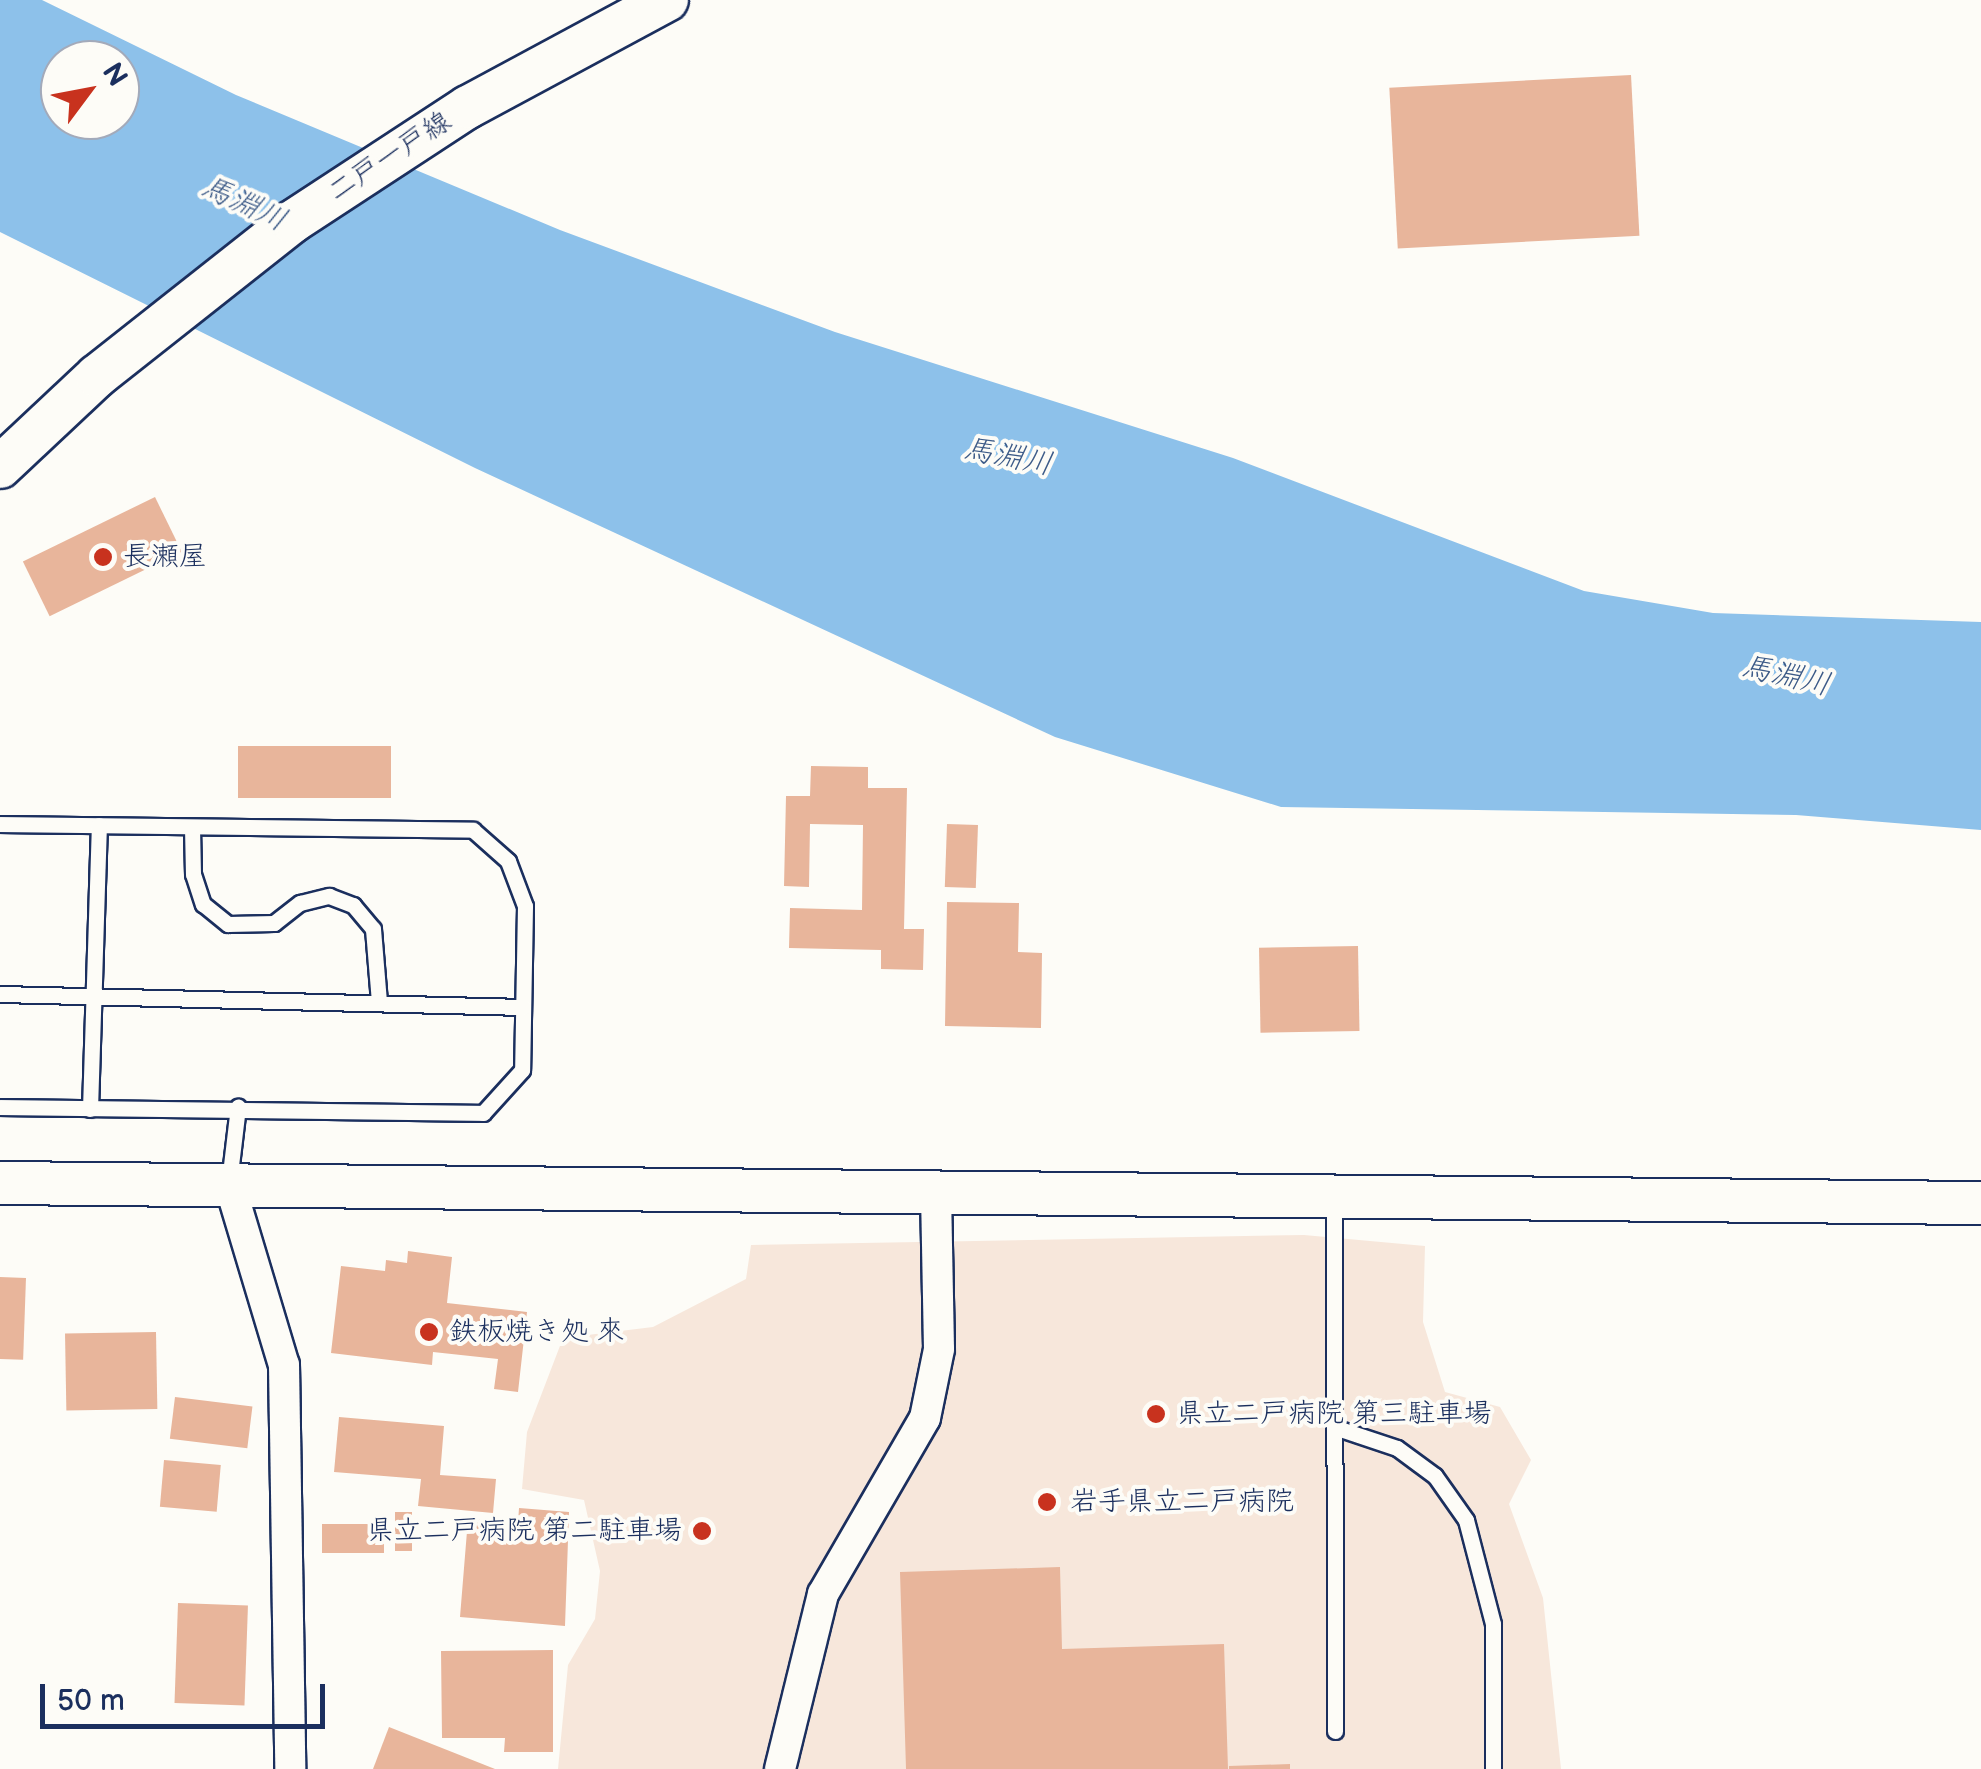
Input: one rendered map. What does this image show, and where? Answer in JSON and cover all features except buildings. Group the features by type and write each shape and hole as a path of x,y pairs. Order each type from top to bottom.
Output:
{"street":[{"name":"二戸一戸線","path":"0,467 96,376 211,282 371,168 602,32 667,0"},
{"path":"0,1183 229,1182 1334,1199 1981,1202"},
{"path":"229,1182 284,1364 290,1769"},
{"path":"780,1769 824,1594 926,1418 939,1349 936,1195"}],"lane":[{"path":"0,824 473,830 508,860 525,906 522,1070 483,1113 0,1107"},
{"path":"90,1109 99,826"},
{"path":"192,826 192,874 203,904 228,924 274,923 300,903 329,896 353,905 373,929 379,1002"},
{"path":"0,994 524,1007"},
{"path":"229,1182 238,1107"},
{"path":"1334,1199 1335,1731"},
{"path":"1334,1427 1397,1448 1435,1476 1466,1520 1492,1624 1492,1769"}],"shaded area":[{"name":"岩手県立二戸病院","path":"1304,1235 1425,1246 1423,1322 1445,1392 1500,1407 1531,1460 1509,1504 1543,1598 1561,1769 558,1769 568,1665 595,1619 600,1571 584,1500 522,1489 527,1432 563,1338 653,1327 746,1279 751,1245"}],"water":[{"name":"馬淵川","path":"0,0 42,0 124,40 40,40 40,140 140,140 140,48 236,95 560,230 835,332 1233,458 1584,591 1713,613 1981,622 1981,830 1796,815 1281,807 1055,737 475,468 0,232"}],"place":[{"name":"長瀬屋","path":"103,557"},
{"name":"鉄板焼き処 來","path":"429,1332"},
{"name":"県立二戸病院 第三駐車場","path":"1156,1414"},
{"name":"岩手県立二戸病院","path":"1047,1502"},
{"name":"県立二戸病院 第二駐車場","path":"702,1531"}]}
